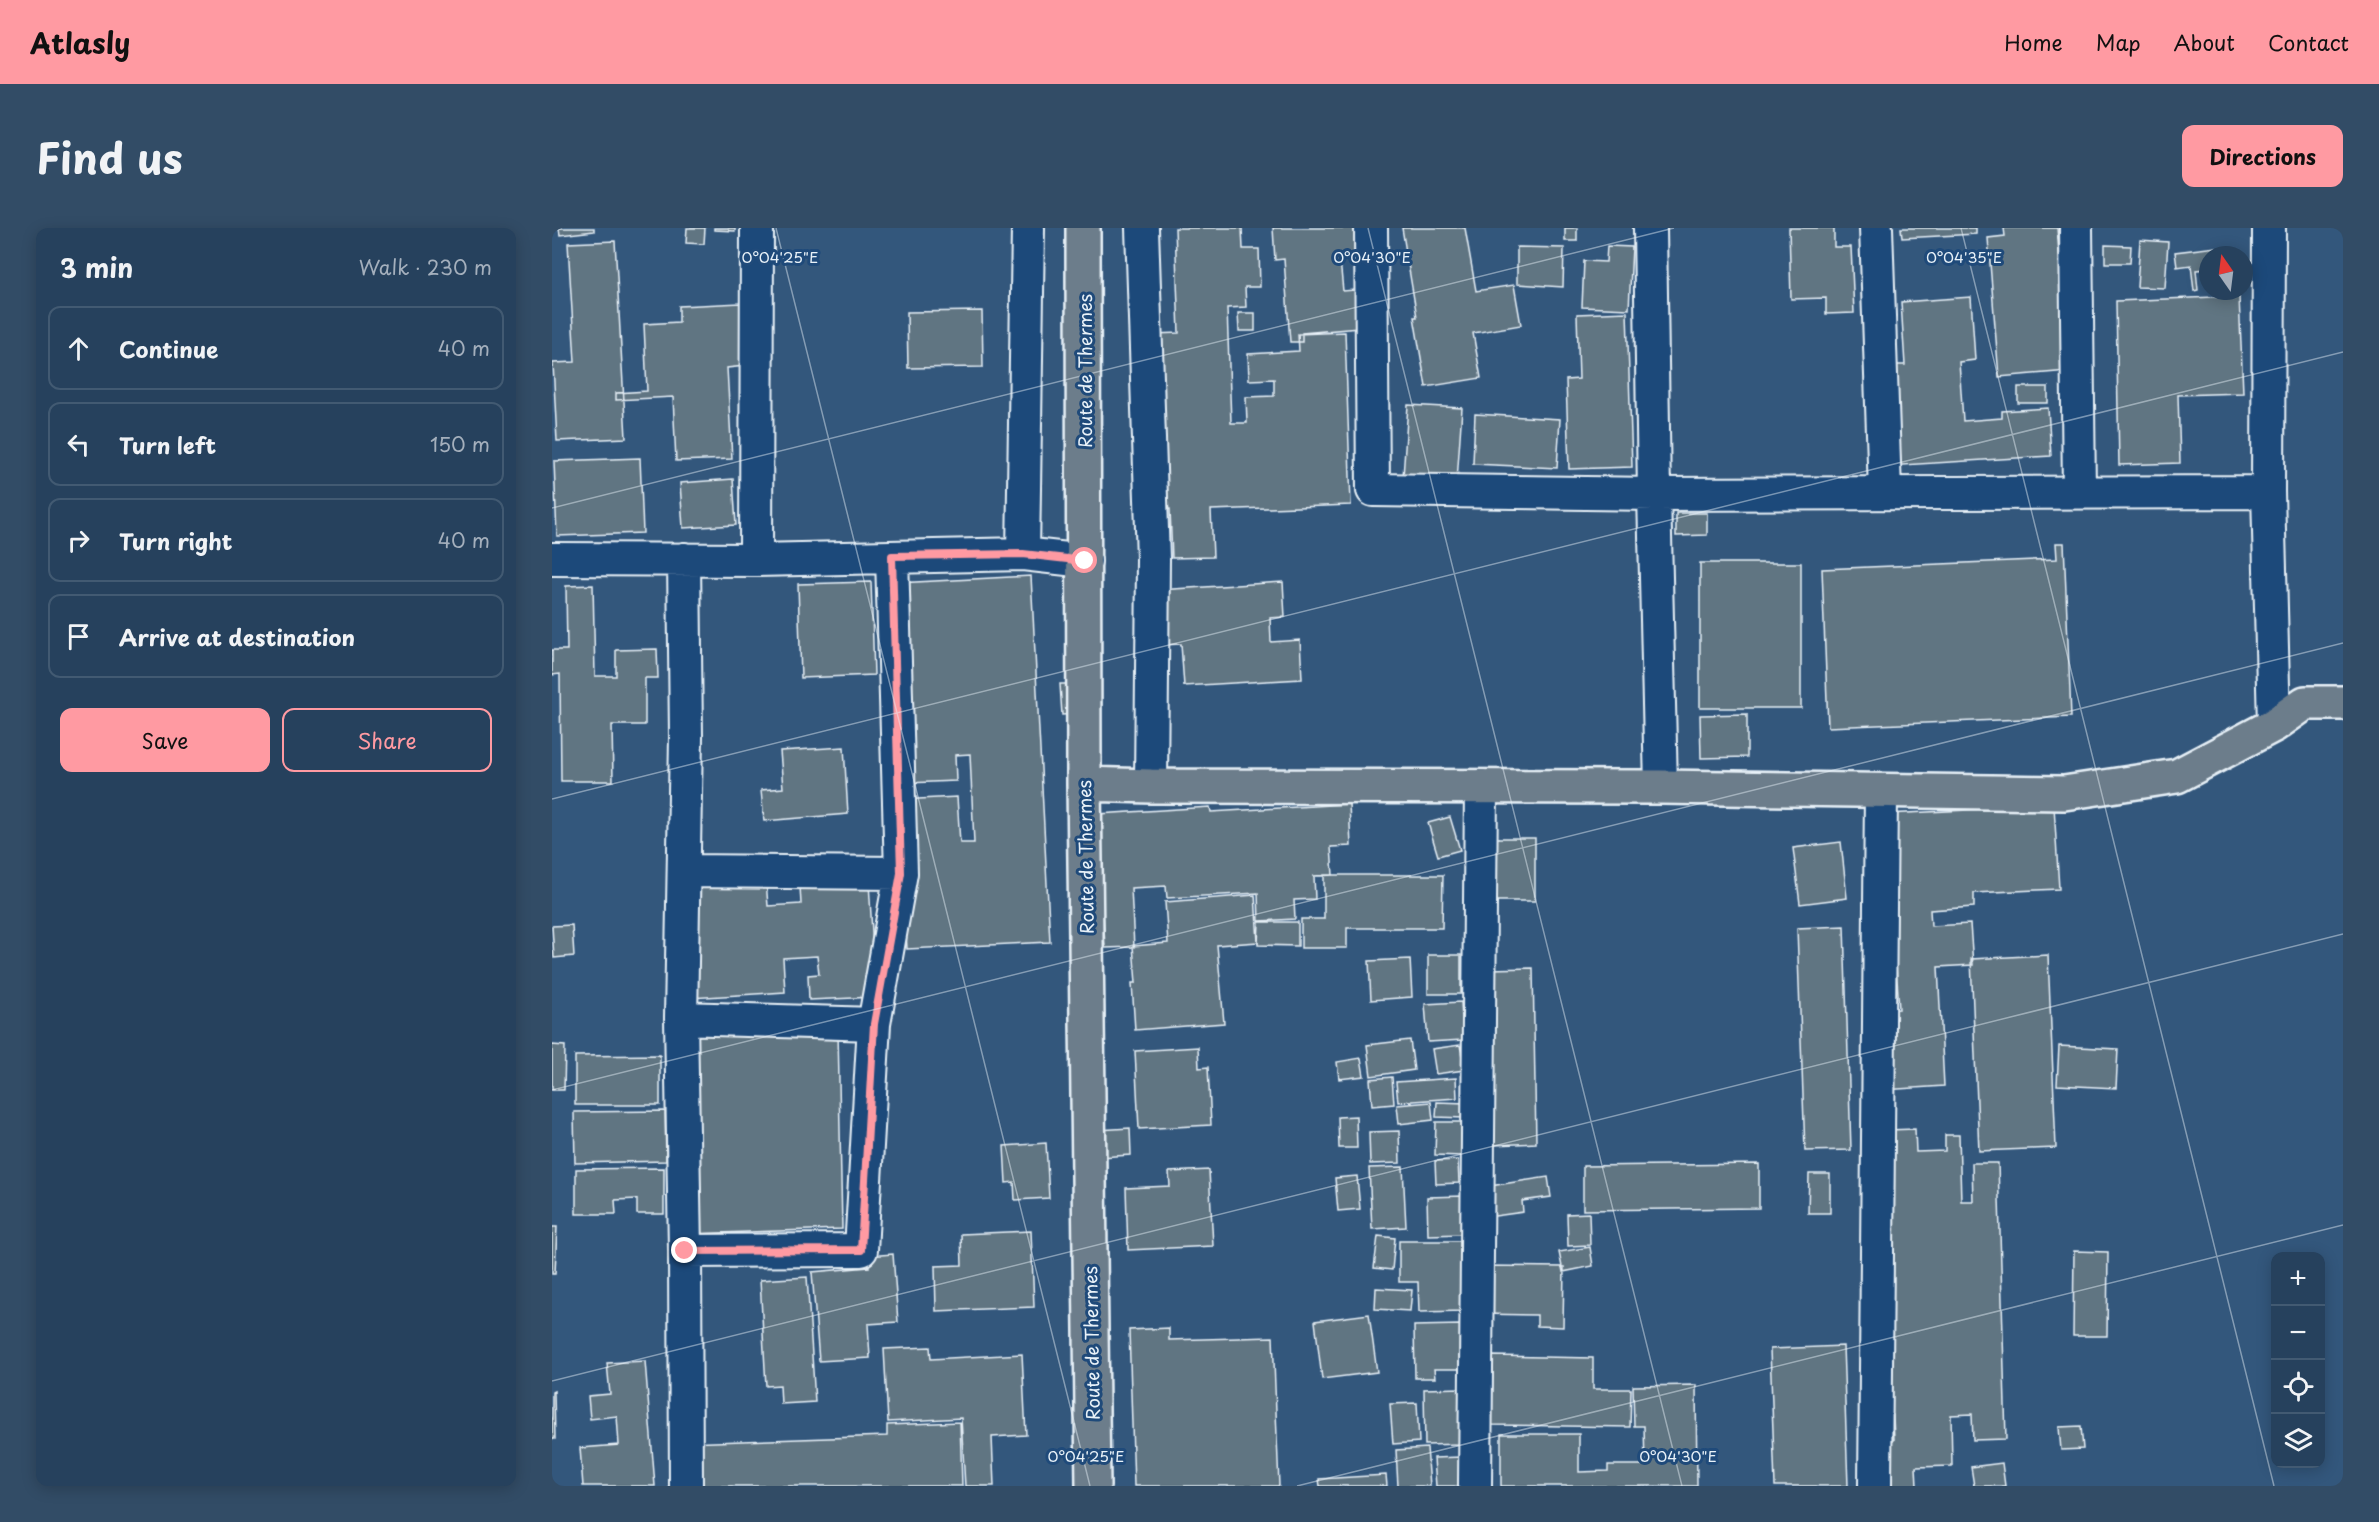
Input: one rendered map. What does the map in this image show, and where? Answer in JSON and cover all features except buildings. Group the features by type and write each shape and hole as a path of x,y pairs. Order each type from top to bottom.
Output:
{"main road":[{"name":"Route de Thermes","path":"1083,228 1084,784 1093,1486"},
{"path":"1084,784 1661,787 2064,793 2177,776 2274,725 2305,704 2343,703"}],"street":[{"path":"756,560 757,228"},
{"path":"1023,554 1028,228"},
{"path":"1142,228 1153,559 1151,786"},
{"path":"1371,228 1373,490 1654,494 2268,492"},
{"path":"1650,228 1661,787"},
{"path":"1876,228 1885,492"},
{"path":"2076,228 2079,492"},
{"path":"2269,228 2268,492 2274,725"},
{"path":"552,559 756,560 1023,554 1085,561"},
{"path":"685,1251 861,1250 874,1024 901,873 892,556"},
{"path":"684,559 686,737 681,1018 686,1486"},
{"path":"1475,1486 1481,786"},
{"path":"1875,1486 1881,791"},
{"path":"684,871 901,873"},
{"path":"681,1018 874,1024"}],"route":[{"path":"685,1251 861,1250 874,1024 901,873 892,556 1023,554 1085,561"}]}
